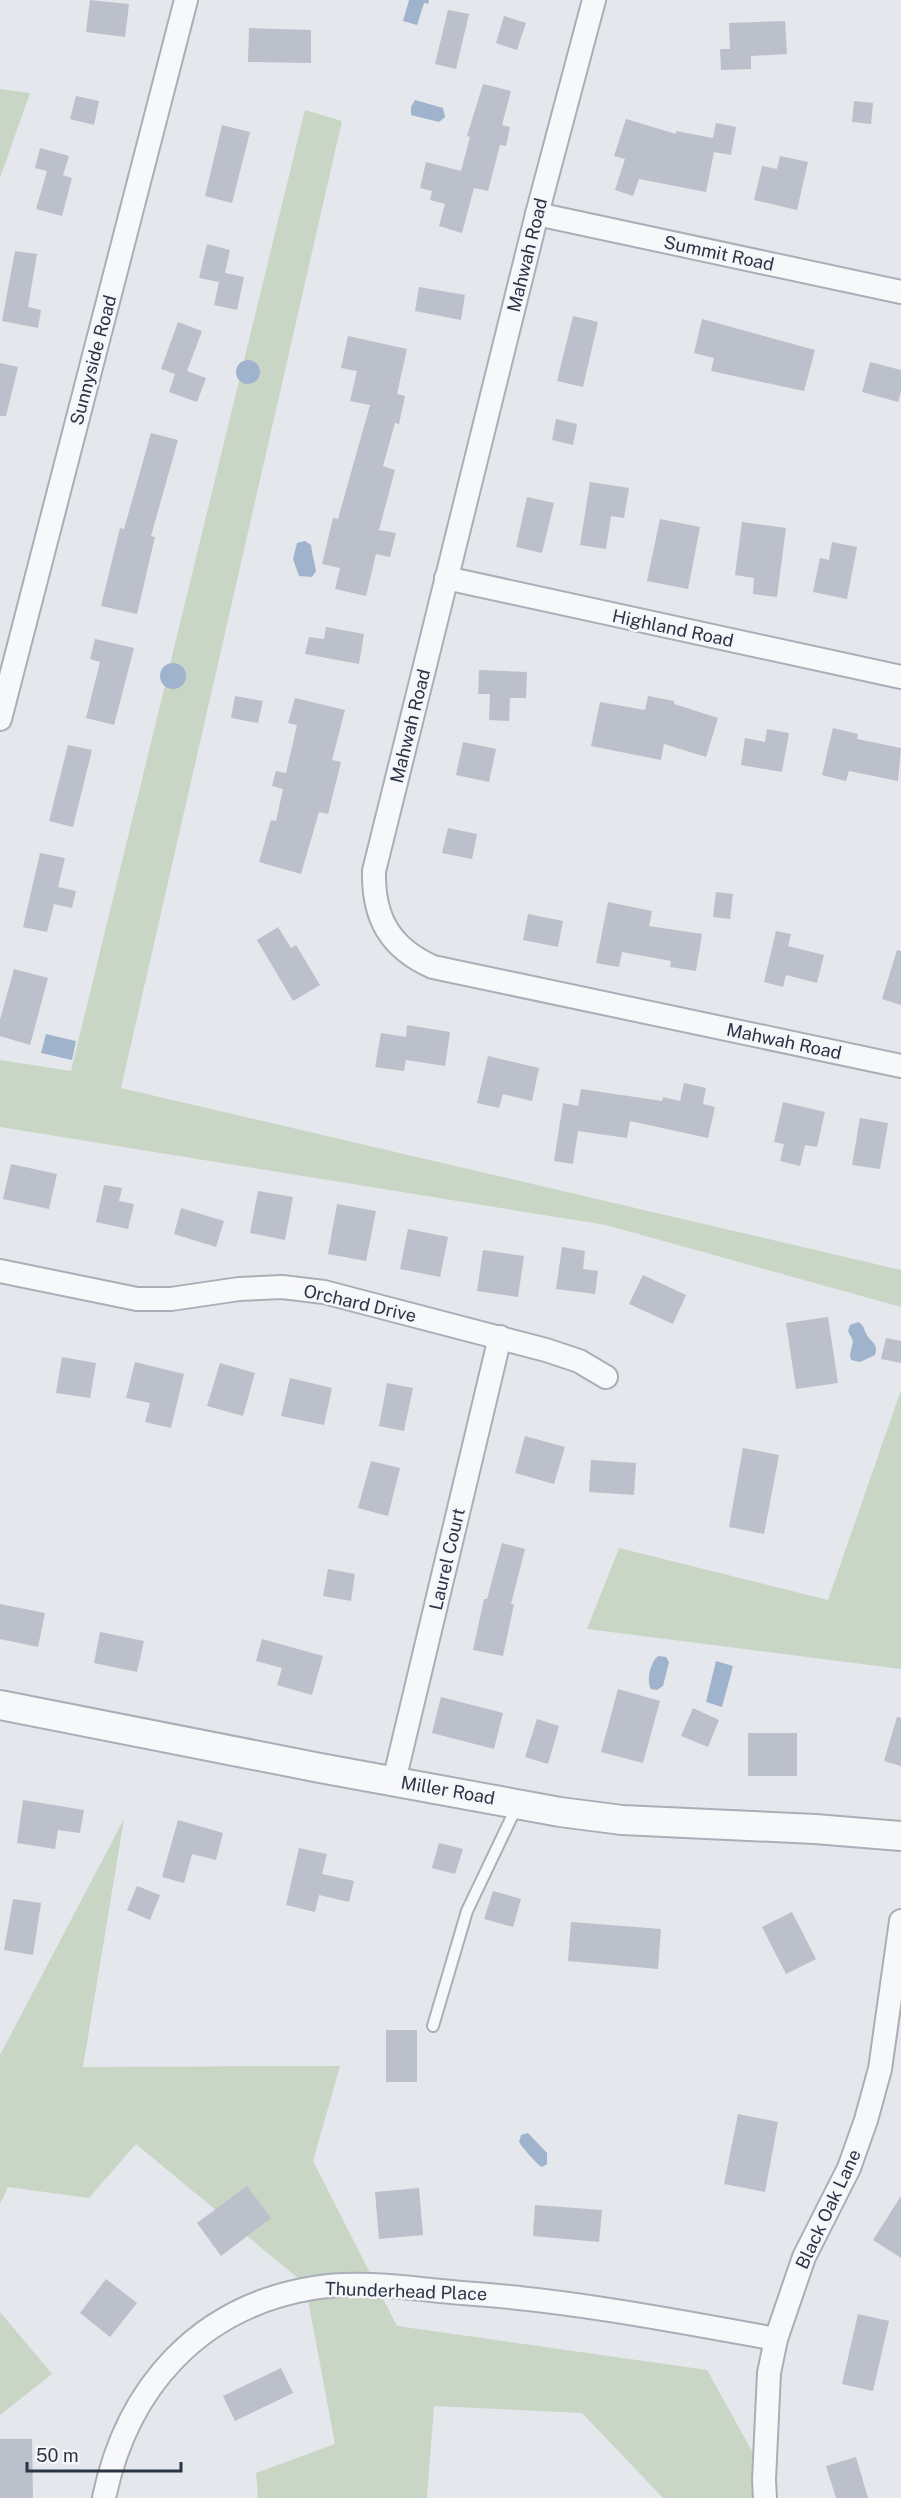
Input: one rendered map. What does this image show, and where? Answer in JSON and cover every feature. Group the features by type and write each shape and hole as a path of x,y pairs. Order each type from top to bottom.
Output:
{"street":[{"name":"Sunnyside Road","path":"0,719 186,0"},
{"name":"Mahwah Road","path":"594,0 537,214 374,871 374,891 378,911 388,932 399,947 417,960 433,967 901,1066"},
{"name":"Summit Road","path":"537,214 901,292"},
{"name":"Highland Road","path":"446,578 901,676"},
{"name":"Orchard Drive","path":"0,1271 137,1299 171,1299 239,1289 282,1287 324,1292 500,1337 579,1361 606,1377"},
{"name":"Laurel Court","path":"394,1781 500,1337"},
{"name":"Miller Road","path":"0,1705 560,1812 622,1820 815,1829 901,1836"},
{"name":"Black Oak Lane","path":"765,2498 769,2373 776,2339 804,2257 849,2168 867,2120 880,2069 901,1921"},
{"name":"Thunderhead Place","path":"104,2498 110,2468 124,2431 141,2400 161,2372 189,2344 217,2324 248,2307 280,2295 314,2288 349,2285 497,2295 613,2309 776,2339"}],"lane":[{"path":"433,2026 467,1911 519,1803"}],"green space":[{"path":"0,89 30,93 0,178"},
{"path":"305,110 342,121 121,1088 901,1270 901,1307 606,1225 0,1127 0,1060 71,1071"},
{"path":"901,1390 901,1669 587,1629 619,1548 828,1600"},
{"path":"124,1819 83,2067 340,2066 313,2161 397,2326 707,2370 778,2498 663,2498 582,2413 434,2406 427,2498 258,2498 256,2473 335,2444 305,2284 136,2144 89,2198 8,2187 0,2204 0,2055"},
{"path":"0,2312 52,2374 0,2415"}],"water":[{"path":"409,0 429,0 428,4 424,3 417,25 403,21"},
{"path":"415,100 443,108 445,117 439,122 411,115 411,107"},
{"path":"248,360 256,364 260,372 256,380 248,384 240,380 236,372 240,364"},
{"path":"305,541 311,545 315,565 316,571 312,577 299,576 293,559 297,543"},
{"path":"173,663 182,667 186,676 182,685 173,689 164,685 160,676 164,667"},
{"path":"46,1034 76,1041 72,1060 41,1053"},
{"path":"858,1322 876,1349 875,1355 860,1362 851,1360 853,1341 848,1331 850,1325"},
{"path":"658,1656 666,1657 669,1662 663,1686 657,1690 651,1689 649,1677 651,1667"},
{"path":"716,1661 733,1666 722,1707 706,1702"},
{"path":"528,2133 547,2153 547,2164 542,2167 533,2160 519,2142 521,2135"}],"building":[{"path":"90,0 129,4 125,37 86,32"},
{"path":"448,10 469,14 456,69 435,64"},
{"path":"504,16 526,23 517,50 496,43"},
{"path":"785,21 787,54 751,56 751,69 721,70 720,49 730,49 729,23"},
{"path":"249,28 311,30 311,63 248,62"},
{"path":"483,84 511,91 502,125 510,127 506,146 500,145 488,191 474,188 462,233 439,226 445,204 430,200 432,191 420,188 426,162 461,171 470,137 467,136"},
{"path":"76,96 99,101 94,125 70,119"},
{"path":"854,101 873,103 871,124 852,122"},
{"path":"626,119 676,134 676,131 713,138 716,123 736,127 731,155 714,152 706,192 639,179 633,196 615,190 625,159 614,156"},
{"path":"222,125 250,132 232,203 205,196"},
{"path":"40,148 69,156 63,175 72,178 62,216 36,209 47,171 35,168"},
{"path":"780,156 808,162 797,210 754,200 762,166 777,169"},
{"path":"207,244 230,250 225,273 244,277 237,310 214,305 219,282 199,278"},
{"path":"15,251 37,254 28,307 41,310 38,328 2,321"},
{"path":"419,287 465,295 461,320 415,311"},
{"path":"573,316 598,322 583,387 557,381"},
{"path":"702,319 815,350 804,391 711,371 714,358 694,353"},
{"path":"178,322 202,331 187,371 206,378 197,402 169,392 175,374 161,369"},
{"path":"348,336 407,349 397,394 405,396 399,424 395,423 383,466 395,470 379,530 396,533 390,557 376,554 366,596 335,589 340,568 322,564 333,518 338,519 370,405 350,401 357,371 341,368"},
{"path":"870,362 901,370 901,391 898,402 862,392"},
{"path":"0,363 18,367 6,416 0,416"},
{"path":"556,419 577,424 573,445 552,440"},
{"path":"151,433 178,440 151,536 155,537 137,614 101,606 120,528 124,529"},
{"path":"590,482 629,488 624,518 611,516 606,549 580,545"},
{"path":"527,497 554,503 542,553 516,547"},
{"path":"660,519 700,527 688,589 647,581"},
{"path":"742,522 786,528 777,597 753,594 754,578 735,575"},
{"path":"832,542 857,547 847,599 813,592 820,558 829,560"},
{"path":"326,627 364,634 359,664 305,654 309,637 324,639"},
{"path":"95,639 134,648 114,725 86,718 100,662 90,659"},
{"path":"479,670 527,672 526,698 510,698 509,721 489,720 490,694 478,694"},
{"path":"235,696 263,701 258,723 231,718"},
{"path":"648,696 674,701 674,704 718,718 706,757 664,744 661,760 591,746 600,702 645,710"},
{"path":"295,698 345,710 332,760 341,762 328,814 319,812 301,874 259,862 271,820 276,821 283,789 272,786 276,771 286,773 297,725 288,723"},
{"path":"833,728 858,734 857,739 901,748 898,781 849,771 846,781 822,775"},
{"path":"767,729 789,733 782,772 741,765 745,738 765,742"},
{"path":"463,742 496,749 489,782 456,775"},
{"path":"68,745 92,750 73,827 49,821"},
{"path":"448,828 477,834 472,859 442,853"},
{"path":"40,853 65,858 58,887 76,891 72,908 54,904 47,932 23,927"},
{"path":"716,892 733,894 730,919 713,917"},
{"path":"608,902 652,911 649,926 702,934 696,971 670,967 671,961 622,952 619,967 596,963"},
{"path":"528,914 563,921 558,947 523,940"},
{"path":"278,927 291,948 296,945 320,985 293,1001 257,940"},
{"path":"776,931 791,934 788,946 824,955 817,983 786,975 783,987 764,982"},
{"path":"897,950 901,951 901,1005 882,999"},
{"path":"14,969 48,978 30,1045 0,1036 0,1020"},
{"path":"407,1025 450,1032 445,1066 406,1060 404,1071 375,1067 381,1033 406,1037"},
{"path":"488,1056 539,1068 532,1101 503,1094 499,1108 477,1103"},
{"path":"684,1083 706,1088 703,1104 715,1107 708,1138 630,1121 627,1138 578,1131 573,1164 554,1161 563,1103 578,1106 581,1089 662,1101 663,1097 680,1101"},
{"path":"783,1102 825,1112 817,1147 805,1145 800,1166 780,1161 784,1144 774,1142"},
{"path":"860,1118 888,1123 880,1169 852,1165"},
{"path":"11,1164 57,1174 49,1209 3,1199"},
{"path":"104,1185 122,1188 119,1201 134,1204 128,1229 96,1222"},
{"path":"258,1191 293,1197 285,1240 250,1233"},
{"path":"337,1204 376,1211 366,1261 328,1254"},
{"path":"181,1208 224,1221 216,1247 174,1234"},
{"path":"408,1229 448,1237 440,1277 400,1269"},
{"path":"562,1247 585,1251 583,1269 598,1271 595,1294 556,1289"},
{"path":"483,1250 524,1256 518,1297 477,1291"},
{"path":"643,1275 686,1295 673,1324 629,1304"},
{"path":"828,1317 838,1383 796,1389 786,1323"},
{"path":"886,1338 901,1341 901,1363 881,1359"},
{"path":"62,1357 96,1363 90,1398 56,1393"},
{"path":"135,1362 184,1374 171,1428 145,1422 150,1403 126,1398"},
{"path":"220,1363 255,1373 243,1416 207,1406"},
{"path":"290,1378 332,1388 324,1425 281,1416"},
{"path":"387,1383 413,1388 404,1431 379,1426"},
{"path":"525,1436 565,1447 554,1484 515,1473"},
{"path":"743,1448 779,1455 764,1534 729,1527"},
{"path":"591,1460 636,1463 634,1495 589,1492"},
{"path":"371,1461 400,1468 388,1516 358,1508"},
{"path":"502,1543 525,1549 511,1604 514,1604 503,1656 473,1650 484,1599 487,1599"},
{"path":"328,1569 355,1574 351,1601 323,1596"},
{"path":"0,1604 45,1613 38,1647 0,1639"},
{"path":"100,1632 144,1641 137,1672 94,1663"},
{"path":"262,1639 323,1656 312,1695 277,1685 282,1668 256,1661"},
{"path":"618,1689 660,1701 643,1763 601,1752"},
{"path":"441,1697 503,1713 494,1749 432,1733"},
{"path":"693,1708 719,1720 708,1747 681,1736"},
{"path":"897,1717 901,1718 901,1766 884,1761"},
{"path":"537,1719 559,1726 548,1764 525,1757"},
{"path":"748,1733 797,1733 797,1776 748,1776"},
{"path":"23,1800 84,1810 80,1833 58,1830 55,1849 17,1843"},
{"path":"178,1820 223,1833 216,1860 192,1854 184,1883 162,1877"},
{"path":"439,1843 463,1849 455,1874 432,1868"},
{"path":"299,1848 327,1854 322,1874 354,1881 349,1902 319,1895 315,1912 286,1905"},
{"path":"137,1886 160,1895 150,1920 127,1910"},
{"path":"493,1891 521,1899 513,1927 484,1919"},
{"path":"13,1899 41,1903 33,1955 4,1950"},
{"path":"792,1912 816,1959 786,1974 762,1927"},
{"path":"571,1922 661,1929 658,1969 568,1961"},
{"path":"386,2030 417,2030 417,2082 386,2082"},
{"path":"738,2114 778,2122 765,2192 724,2184"},
{"path":"247,2186 271,2218 221,2256 197,2223"},
{"path":"419,2188 423,2235 379,2239 375,2192"},
{"path":"901,2196 901,2258 873,2240"},
{"path":"535,2205 602,2210 599,2242 533,2236"},
{"path":"106,2279 137,2303 110,2337 80,2313"},
{"path":"858,2314 889,2321 873,2391 842,2384"},
{"path":"281,2368 293,2393 235,2421 223,2396"},
{"path":"0,2439 32,2439 33,2498 0,2498"},
{"path":"856,2457 868,2498 836,2498 826,2466"}]}
